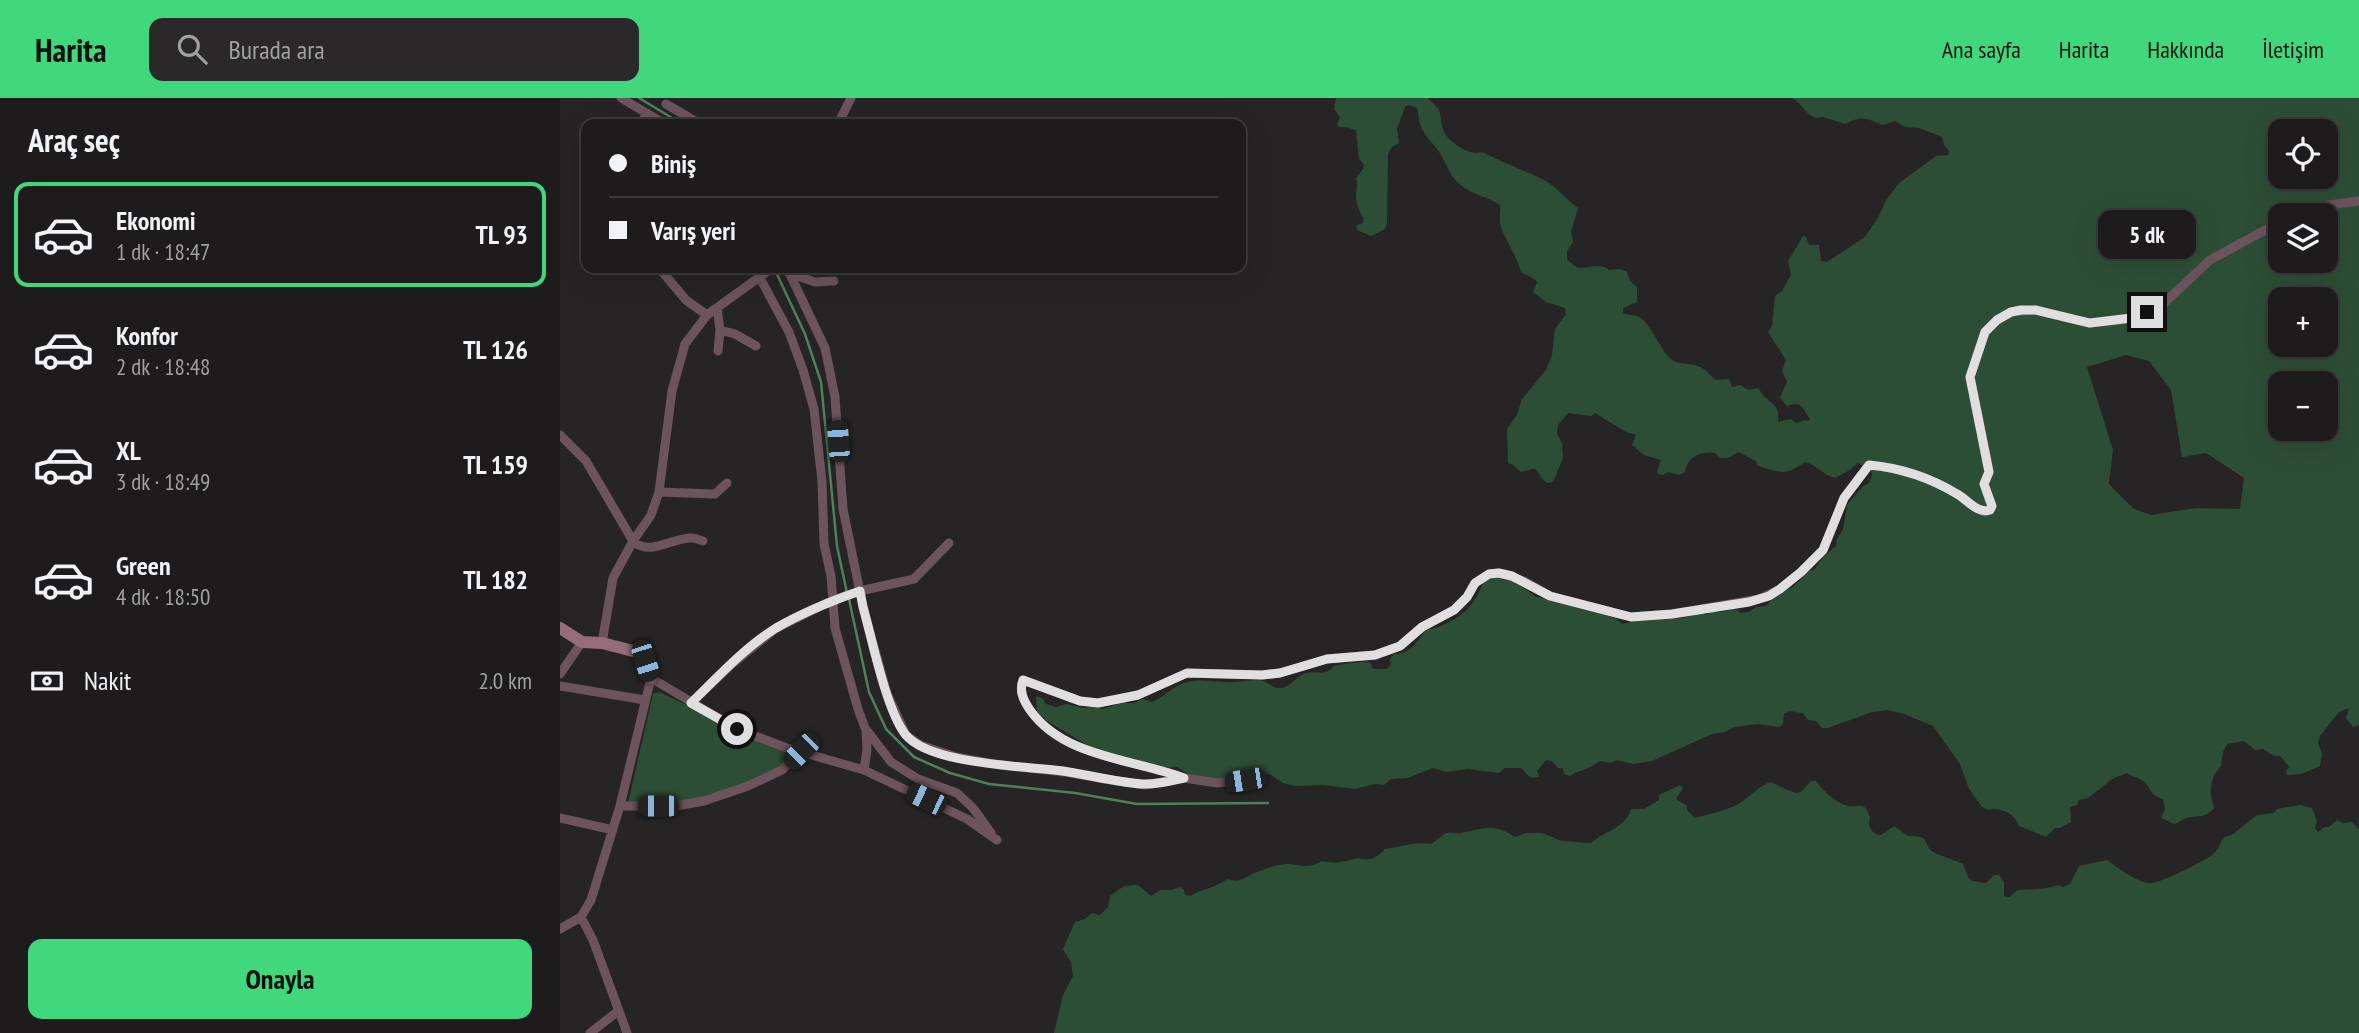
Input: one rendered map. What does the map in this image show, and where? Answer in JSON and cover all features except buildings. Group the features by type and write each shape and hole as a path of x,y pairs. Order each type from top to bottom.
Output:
{"street":[{"path":"621,98 657,119"},
{"path":"840,119 850,98"},
{"path":"666,104 692,119"},
{"path":"644,119 647,113"},
{"path":"2338,204 2359,201"},
{"path":"1257,778 1217,783 1184,778 1157,768 1104,757 1055,734 1041,724 1024,700 1021,688 1023,680 1080,701 1098,703 1138,695 1187,673 1262,675 1280,673 1327,659 1375,655 1400,646 1422,627 1454,610 1467,597 1475,583 1489,574 1512,576 1550,596 1631,617 1734,605 1769,596 1801,572 1823,550 1844,498 1869,465 1898,468 1917,474 1956,493 1977,509 1985,512 1990,510 1992,506 1984,484 1989,472 1970,377 1985,332 1997,320 2011,312 2029,310 2090,323 2131,318 2162,305 2210,260 2268,229"},
{"path":"663,273 686,300 707,315"},
{"path":"602,643 613,578 651,515 659,492 672,391 684,344 707,315 764,273"},
{"path":"789,273 825,348 835,397 843,509 863,607 894,712 906,735 920,745 956,758 981,762 1145,785 1184,778"},
{"path":"793,273 815,282 834,281"},
{"path":"759,276 789,332 814,409 824,544 831,576 835,628 865,729 867,750 864,770"},
{"path":"717,308 720,330 718,351"},
{"path":"720,330 735,334 756,346"},
{"path":"560,435 586,461 637,545 648,547 692,538 703,541"},
{"path":"659,492 715,494 727,484"},
{"path":"691,703 775,629 834,600 860,591 914,579 949,543"},
{"path":"560,628 582,642 602,643 637,652 645,661 651,678 620,806 591,900 581,917 560,929"},
{"path":"560,674 582,642"},
{"path":"651,678 737,729 787,748 864,770 967,819 997,840 973,808 957,793 918,779 891,762 865,729"},
{"path":"560,686 645,701"},
{"path":"620,806 676,806 704,802 782,770 801,751"},
{"path":"560,818 613,830"},
{"path":"581,917 593,940 617,1012 627,1033"},
{"path":"590,1033 617,1012"}],"green space":[{"path":"1336,98 1428,98 1439,110 1444,132 1459,147 1471,152 1482,152 1544,180 1578,208 1571,232 1573,242 1567,251 1567,260 1578,268 1598,266 1627,272 1630,281 1637,287 1637,302 1623,308 1623,313 1643,320 1672,360 1701,367 1716,380 1729,379 1732,387 1741,385 1748,390 1758,388 1777,409 1778,422 1791,419 1796,423 1810,419 1801,406 1787,406 1780,397 1787,382 1782,371 1786,360 1768,332 1772,326 1775,296 1782,291 1791,275 1788,261 1803,236 1809,245 1819,245 1821,261 1827,262 1865,237 1899,183 1936,156 1948,155 1949,151 1942,137 1919,128 1905,127 1895,121 1883,125 1868,119 1856,119 1845,124 1823,117 1816,118 1792,98 2359,98 2359,725 2353,727 2346,718 2349,708 2339,712 2320,736 2320,766 2301,774 2287,775 2289,767 2280,756 2274,756 2263,749 2255,750 2244,741 2227,744 2221,766 2212,781 2211,797 2214,808 2204,815 2186,818 2174,824 2161,818 2165,809 2163,799 2152,793 2146,783 2127,773 2112,779 2088,798 2079,800 2077,805 2070,807 2071,822 2055,828 2046,837 2019,826 2006,812 1982,807 1969,789 1960,764 1933,726 1888,710 1872,712 1828,728 1822,728 1816,721 1808,720 1803,713 1789,711 1784,714 1783,724 1779,727 1758,724 1734,727 1652,761 1633,764 1617,760 1610,763 1600,761 1570,776 1564,774 1563,768 1558,768 1552,761 1546,760 1537,771 1539,777 1535,778 1521,768 1505,768 1499,773 1467,769 1446,772 1433,768 1408,778 1391,779 1384,785 1375,784 1355,789 1324,785 1295,786 1283,783 1270,774 1221,783 1194,777 1177,767 1155,768 1089,746 1047,721 1037,713 1036,696 1042,698 1046,704 1056,707 1066,704 1103,709 1143,699 1152,702 1181,684 1195,681 1259,680 1282,688 1310,672 1324,672 1334,666 1356,662 1370,662 1373,669 1387,669 1394,654 1409,650 1426,629 1438,627 1464,613 1473,603 1484,581 1498,577 1516,582 1536,597 1577,604 1617,619 1622,624 1683,618 1700,611 1706,615 1710,611 1733,609 1741,613 1749,612 1756,607 1766,606 1815,569 1823,557 1836,546 1843,529 1847,505 1862,487 1869,483 1871,471 1858,463 1835,478 1805,462 1792,470 1772,470 1758,466 1756,461 1738,452 1728,458 1720,458 1715,453 1699,454 1688,462 1685,472 1679,475 1668,472 1658,474 1661,460 1644,455 1632,445 1636,435 1595,413 1591,416 1568,413 1558,425 1557,434 1562,443 1563,458 1553,482 1547,483 1535,469 1521,472 1508,463 1507,429 1517,415 1522,399 1546,370 1552,355 1555,329 1566,314 1565,308 1546,302 1533,292 1536,280 1521,272 1502,228 1500,205 1458,183 1422,129 1417,108 1408,105 1405,107 1397,129 1399,143 1392,147 1388,154 1385,229 1371,236 1357,230 1356,226 1363,223 1364,219 1357,202 1356,178 1364,164 1359,159 1356,130 1339,127 1337,124 1340,117 1334,109","holes":["2126,355 2149,361 2171,390 2182,457 2206,453 2244,478 2240,509 2196,508 2151,515 2134,509 2109,484 2113,450 2087,367"]},
{"path":"659,692 789,754 789,762 714,795 682,802 628,803 653,694"},
{"path":"1811,781 1816,781 1830,796 1843,804 1864,807 1870,817 1870,827 1875,833 1881,835 1894,826 1908,836 1921,837 1935,853 1963,864 1972,881 1986,883 1994,875 1999,875 2004,882 2004,896 2009,897 2018,890 2043,889 2058,885 2063,887 2070,884 2079,866 2107,860 2138,880 2149,883 2162,880 2212,855 2224,837 2232,835 2257,815 2273,813 2277,809 2300,805 2312,808 2318,832 2337,820 2343,823 2352,822 2359,830 2359,1033 1054,1033 1063,995 1073,976 1071,962 1063,949 1075,922 1092,913 1100,915 1108,907 1110,896 1124,886 1138,885 1151,896 1161,890 1180,887 1185,895 1191,896 1227,879 1241,880 1277,865 1310,866 1322,861 1370,859 1385,849 1431,844 1446,833 1488,828 1500,829 1515,837 1526,833 1542,833 1562,841 1591,843 1624,821 1631,809 1644,809 1659,800 1659,795 1680,785 1683,788 1676,799 1687,806 1687,810 1695,818 1737,804 1771,782 1796,793 1801,792"}],"waterway":[{"path":"639,98 674,119"},
{"path":"776,273 805,334 821,382 837,546 847,593"},
{"path":"849,599 869,692 886,729 914,757 950,773 989,784 1075,793 1137,804 1268,803"}],"route":[{"path":"737,729 691,703 775,629 834,600 860,591 894,712 906,735 920,745 956,758 1145,785 1184,778 1157,768 1104,757 1055,734 1041,724 1024,700 1021,688 1023,680 1080,701 1098,703 1138,695 1187,673 1262,675 1280,673 1327,659 1375,655 1400,646 1422,627 1454,610 1467,597 1475,583 1489,574 1512,576 1550,596 1631,617 1734,605 1769,596 1801,572 1823,550 1844,498 1869,465 1898,468 1917,474 1956,493 1981,511 1990,510 1992,506 1984,484 1989,472 1970,377 1985,332 1997,320 2021,310 2036,310 2090,323 2131,318 2147,312"}]}
